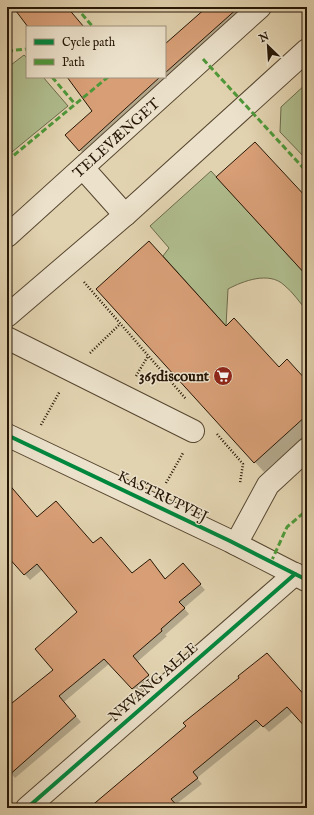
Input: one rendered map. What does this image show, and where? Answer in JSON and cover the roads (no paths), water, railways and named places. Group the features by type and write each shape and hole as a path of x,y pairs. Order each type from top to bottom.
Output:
{"street":[{"name":"TELEVÆNGET","path":"7,236 260,7"},
{"path":"7,316 125,215 307,50"},
{"path":"83,168 125,215"},
{"path":"7,338 193,432"},
{"name":"KASTRUPVEJ","path":"7,435 236,544 301,577"},
{"path":"236,544 268,485 307,449"},
{"name":"NYVANG ALLE","path":"27,808 301,577"}],"place":[{"name":"365discount","path":"223,376"}]}
